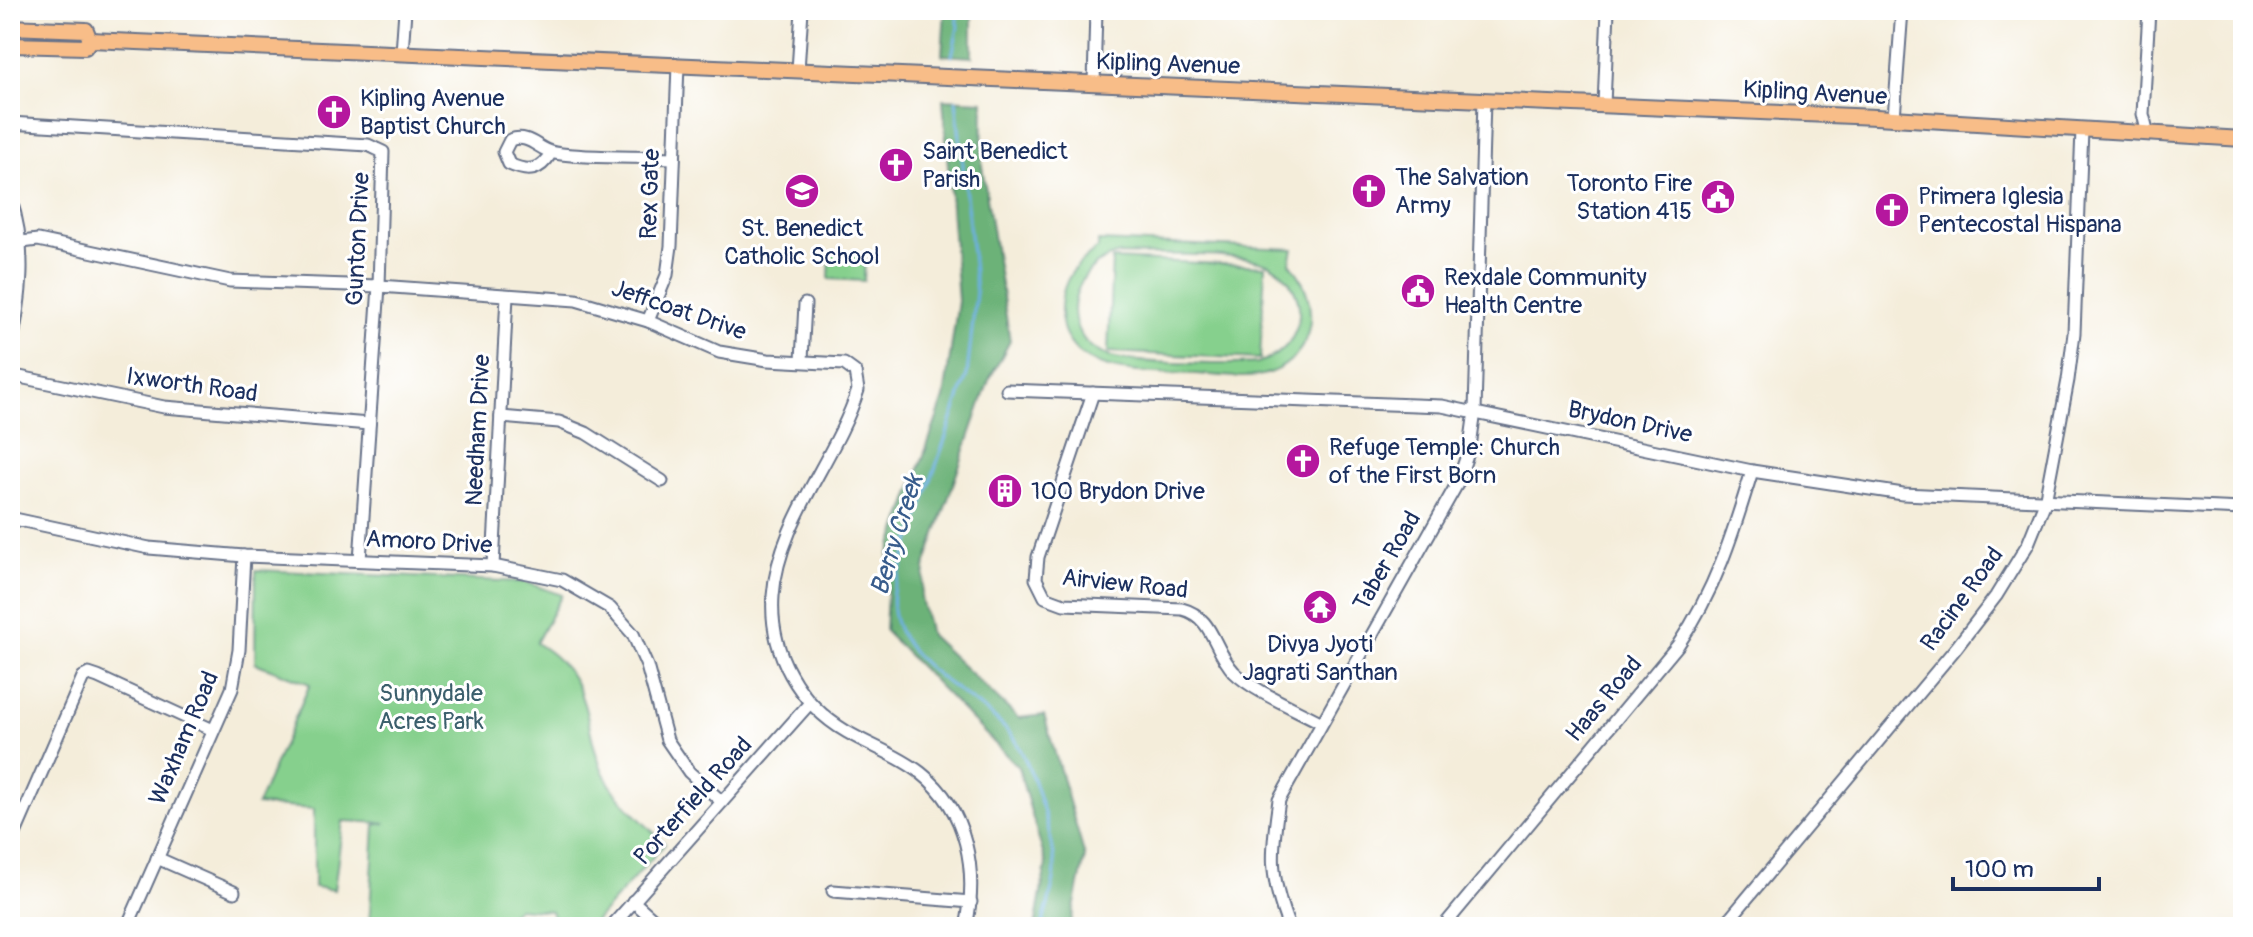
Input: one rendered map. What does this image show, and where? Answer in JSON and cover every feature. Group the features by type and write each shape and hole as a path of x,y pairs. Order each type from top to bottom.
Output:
{"main road":[{"name":"Kipling Avenue","path":"10,27 86,30 90,40"},
{"name":"Kipling Avenue","path":"90,40 1894,118 2243,139"},
{"name":"Kipling Avenue","path":"10,45 85,47 90,40"}],"street":[{"path":"402,53 405,10"},
{"path":"798,70 802,10"},
{"path":"1094,83 1096,10"},
{"path":"1604,105 1608,10"},
{"path":"1894,118 1902,10"},
{"path":"2148,134 2143,114 2149,10"},
{"name":"Rex Gate","path":"648,321 667,275 678,65"},
{"name":"Taber Road","path":"1289,927 1273,887 1272,843 1279,800 1320,722 1457,484 1470,447 1475,411 1484,100"},
{"name":"Gunton Drive","path":"10,123 368,145 383,152 379,286 360,560"},
{"name":"Racine Road","path":"1723,927 1996,596 2028,544 2045,502 2061,424 2074,333 2082,130"},
{"path":"551,153 674,158"},
{"path":"10,197 22,242 23,283 10,352"},
{"name":"Jeffcoat Drive","path":"22,242 38,240 230,281 379,286 576,300 648,321 719,352 768,360 844,364 855,372 859,386 786,543 776,573 772,609 778,646 788,670 809,704 850,734 903,760 938,790 964,837 972,879 966,927"},
{"name":"Needham Drive","path":"493,566 507,296"},
{"path":"802,360 805,304"},
{"name":"Ixworth Road","path":"10,375 164,407 369,424"},
{"name":"Brydon Drive","path":"1007,390 1442,406 1752,471 1903,494 2243,509"},
{"name":"Airview Road","path":"1093,393 1038,557 1036,579 1045,597 1064,604 1182,609 1197,613 1208,624 1221,658 1238,676 1320,722"},
{"path":"501,417 559,422 586,433 662,481"},
{"name":"Haas Road","path":"1443,927 1678,645 1696,618 1727,551 1752,471"},
{"name":"Amoro Drive","path":"10,518 149,548 244,556 493,566 562,580 610,608 621,619 640,648 667,740 676,757 722,802"},
{"name":"Waxham Road","path":"127,927 237,670 244,556"},
{"path":"10,845 83,677 89,674 98,677 213,730"},
{"name":"Porterfield Road","path":"611,927 809,704"},
{"path":"157,858 234,892"},
{"path":"833,891 971,902"},
{"path":"633,901 662,927"}],"green space":[{"path":"945,10 972,10 972,57 942,55"},
{"path":"943,99 983,101 982,166 1010,341 989,380 926,563 921,598 930,635 1018,718 1044,715 1085,857 1070,927 1035,927 1046,864 1018,767 885,631 889,554 944,398 958,301"},
{"path":"1098,241 1293,249 1290,263 1307,293 1310,309 1310,325 1305,340 1285,365 1251,377 1131,371 1089,360 1074,348 1064,331 1061,307 1067,280 1083,260 1098,248","holes":["1121,254 1220,256 1270,265 1284,275 1297,297 1299,313 1293,337 1278,353 1257,363 1158,362 1108,356 1091,347 1080,334 1075,318 1075,301 1089,271 1103,260"]},
{"path":"830,252 865,254 864,281 829,279"},
{"path":"1112,259 1265,266 1260,359 1108,352"},
{"name":"Sunnydale Acres Park","path":"256,570 525,582 562,595 536,643 556,658 579,691 600,764 609,783 665,844 590,927 556,927 551,911 518,908 504,919 509,923 506,927 369,927 375,825 386,823 343,821 334,890 314,887 314,809 257,805 310,684 255,663"}],"waterway":[{"name":"Berry Creek","path":"952,56 958,27 956,10"},
{"name":"Berry Creek","path":"956,100 976,292 967,375 893,592 894,616 902,638 917,656 995,719 1011,735 1026,761 1046,819 1054,855 1052,890 1042,927"}],"place":[{"name":"Kipling Avenue Baptist Church","path":"334,112"},
{"name":"Saint Benedict Parish","path":"896,165"},
{"name":"St. Benedict Catholic School","path":"802,191"},
{"name":"The Salvation Army","path":"1369,191"},
{"name":"Toronto Fire Station 415","path":"1718,197"},
{"name":"Primera Iglesia Pentecostal Hispana","path":"1892,210"},
{"name":"Rexdale Community Health Centre","path":"1418,291"},
{"name":"Refuge Temple: Church of the First Born","path":"1303,461"},
{"name":"100 Brydon Drive","path":"1005,491"},
{"name":"Divya Jyoti Jagrati Santhan","path":"1320,607"}]}
